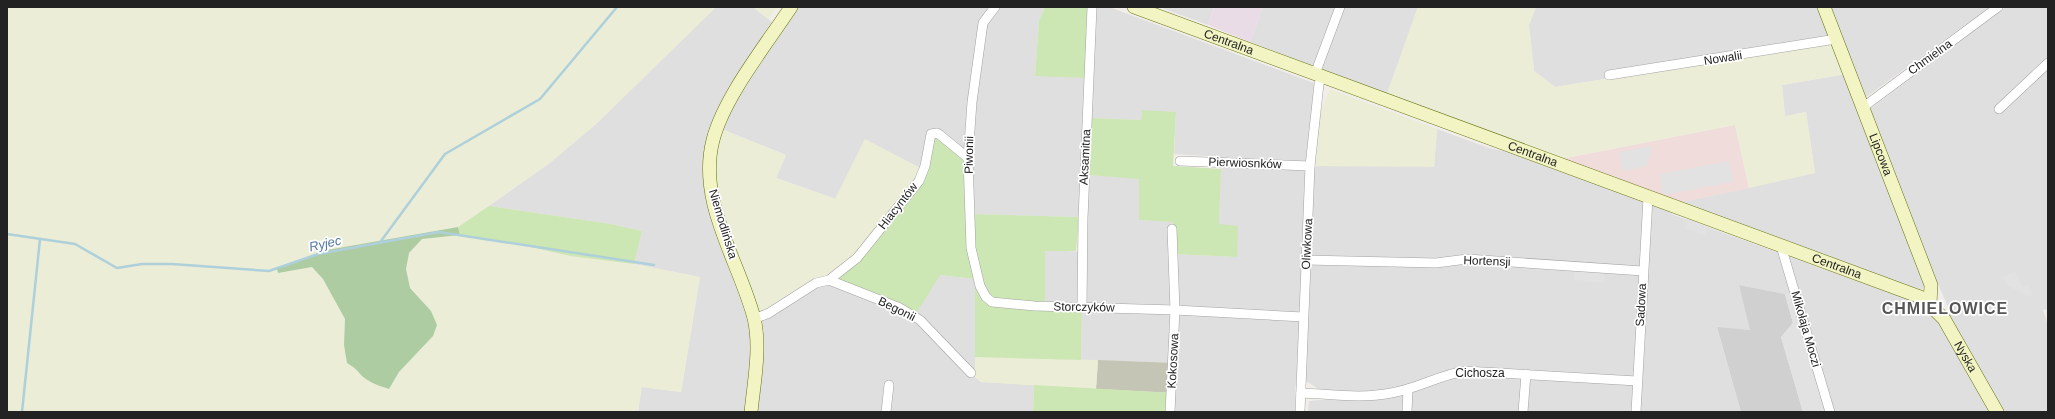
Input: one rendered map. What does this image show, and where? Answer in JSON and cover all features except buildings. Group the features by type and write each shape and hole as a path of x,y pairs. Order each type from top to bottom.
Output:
{"street":[{"name":"Niemodlińska","path":"751,412 757,345 754,319 713,198 710,171 711,148 716,129 727,105 791,7"},
{"name":"Piwonii","path":"992,302 986,297 980,286 971,248 968,158 972,102 983,22 995,7"},
{"name":"Aksamitna","path":"1082,307 1084,198 1092,7"},
{"name":"Centralna","path":"1134,7 1648,198 1901,289 1923,298 1930,304"},
{"name":"Oliwkowa","path":"1300,412 1310,166 1319,75 1340,7"},
{"name":"Lipcowa","path":"1824,7 1931,285 1930,304"},
{"name":"Chmielna","path":"1862,108 1998,7"},
{"name":"Nowalii","path":"1609,75 1836,39"},
{"path":"2000,108 2048,63"},
{"name":"Hiacyntów","path":"829,280 857,258 919,181 925,166 932,134 937,132 968,158"},
{"name":"Pierwiosnków","path":"1180,161 1310,166"},
{"name":"Sadowa","path":"1636,412 1648,198"},
{"path":"1172,229 1175,310"},
{"name":"Mikołaja Moczi","path":"1781,246 1830,412"},
{"name":"Hortensji","path":"1306,260 1436,263 1467,259 1643,271"},
{"path":"754,319 769,314 816,283 829,280"},
{"name":"Begonii","path":"829,280 900,308 920,320 971,373"},
{"name":"Storczyków","path":"992,302 1035,306 1175,310 1303,317"},
{"name":"Nyska","path":"1930,304 1950,329 1997,412"},
{"name":"Kokosowa","path":"1170,412 1175,310"},
{"name":"Cichosza","path":"1301,393 1369,396 1391,394 1450,373 1465,371 1637,382"},
{"path":"1523,412 1526,374"},
{"path":"886,412 889,385"},
{"path":"1407,412 1408,389"}],"shaded area":[{"path":"7,7 711,7 713,10 596,124 551,162 458,227 327,250 277,269 278,273 312,267 323,279 345,319 344,345 347,363 356,368 363,376 389,389 399,372 433,336 431,311 410,288 406,269 409,253 422,239 460,235 518,244 570,256 634,264 700,277 681,392 642,387 638,412 7,412"},
{"path":"716,7 753,7 772,22 726,95 704,178 706,199 750,323 750,372 746,412 638,412 641,387 681,392 700,277 634,264 642,231 611,224 489,206 551,162 596,124"},
{"path":"753,7 777,7 768,19"},
{"path":"791,7 1045,7 1039,21 1035,75 1085,78 1079,217 970,214 924,170 865,140 836,199 776,178 786,155 719,128"},
{"path":"1096,7 1109,7 1314,83 1315,125 1434,167 1437,129 1489,148 1551,161 1648,198 1674,215 1909,300 1925,309 1938,323 1950,329 1948,307 1927,259 1870,109 2005,7 2048,7 2048,309 2043,310 2048,325 2048,412 1830,412 1794,291 1785,294 1739,285 1751,330 1717,328 1741,412 1308,412 1309,401 1366,396 1320,390 1306,381 1303,321 1295,391 1295,412 1173,412 1175,363 1081,360 1082,307 1045,306 1045,250 1086,252 1088,175 1139,178 1139,220 1173,222 1173,254 1237,257 1219,224 1221,157 1174,154 1176,112 1142,111 1141,120 1091,118"},
{"path":"1159,7 1214,7 1208,25"},
{"path":"1214,7 1263,7 1250,42 1208,25"},
{"path":"1263,7 1418,7 1387,94 1250,42"},
{"path":"1418,7 1536,7 1529,25 1534,71 1555,87 1833,43 1846,74 1782,85 1785,116 1806,112 1815,173 1749,188 1735,125 1560,159 1387,94"},
{"path":"1536,7 1820,7 1831,34 1819,44 1555,87 1534,71 1529,25"},
{"path":"1830,7 1990,7 1866,97"},
{"path":"1846,74 1926,284 1922,290 1678,203 1815,173 1806,112 1785,116 1782,85"},
{"path":"1330,89 1437,129 1434,167 1310,166 1315,125"},
{"path":"1735,125 1749,188 1678,203 1551,161"},
{"path":"719,128 786,155 776,178 835,199 865,139 924,170 857,258 829,280 754,319 713,198"},
{"path":"1652,146 1647,166 1623,171 1619,152"},
{"path":"1729,161 1733,182 1663,195 1659,174"},
{"path":"1687,219 1708,227 1705,235 1684,228"},
{"path":"1575,269 1605,271 1604,283 1574,280"},
{"path":"2015,271 2022,287 2029,285 2033,295 2028,297 2007,285 2003,277"},
{"path":"940,275 975,279 975,377 981,382 1034,385 1033,412 751,412 754,319 816,283"},
{"path":"1739,285 1785,294 1793,323 1781,337 1803,412 1741,412 1717,327 1750,330"},
{"path":"1794,291 1830,412 1803,412 1781,337 1793,323 1785,294"},
{"path":"975,357 1098,360 1096,389 981,382 975,376"},
{"path":"1098,360 1175,363 1174,393 1096,389"}],"green space":[{"path":"1045,7 1089,7 1085,78 1035,76 1039,21"},
{"path":"1142,110 1176,112 1173,166 1221,169 1219,224 1238,226 1237,257 1173,254 1173,222 1139,220 1139,179 1088,175 1091,118 1141,120"},
{"path":"931,134 968,158 970,214 1079,217 1076,251 1045,251 1045,306 1082,307 1081,360 975,357 975,279 940,275 914,317 829,280 857,258 919,181"},
{"path":"489,206 611,224 642,231 634,264 570,256 518,244 460,235 458,227"},
{"path":"458,227 460,235 422,239 409,253 406,269 410,288 431,311 437,325 433,336 399,372 389,389 368,381 354,367 347,363 344,345 345,319 323,279 312,267 278,273 277,269 327,250"},
{"path":"1034,385 1174,393 1173,412 1033,412"}],"waterway":[{"path":"381,241 445,154 540,99 617,7"},
{"name":"Ryjec","path":"7,234 75,244 117,268 142,264 172,264 269,271 318,254 439,232 654,265"},
{"path":"22,412 40,239"}],"district":[{"name":"CHMIELOWICE","path":"1945,308"}]}
